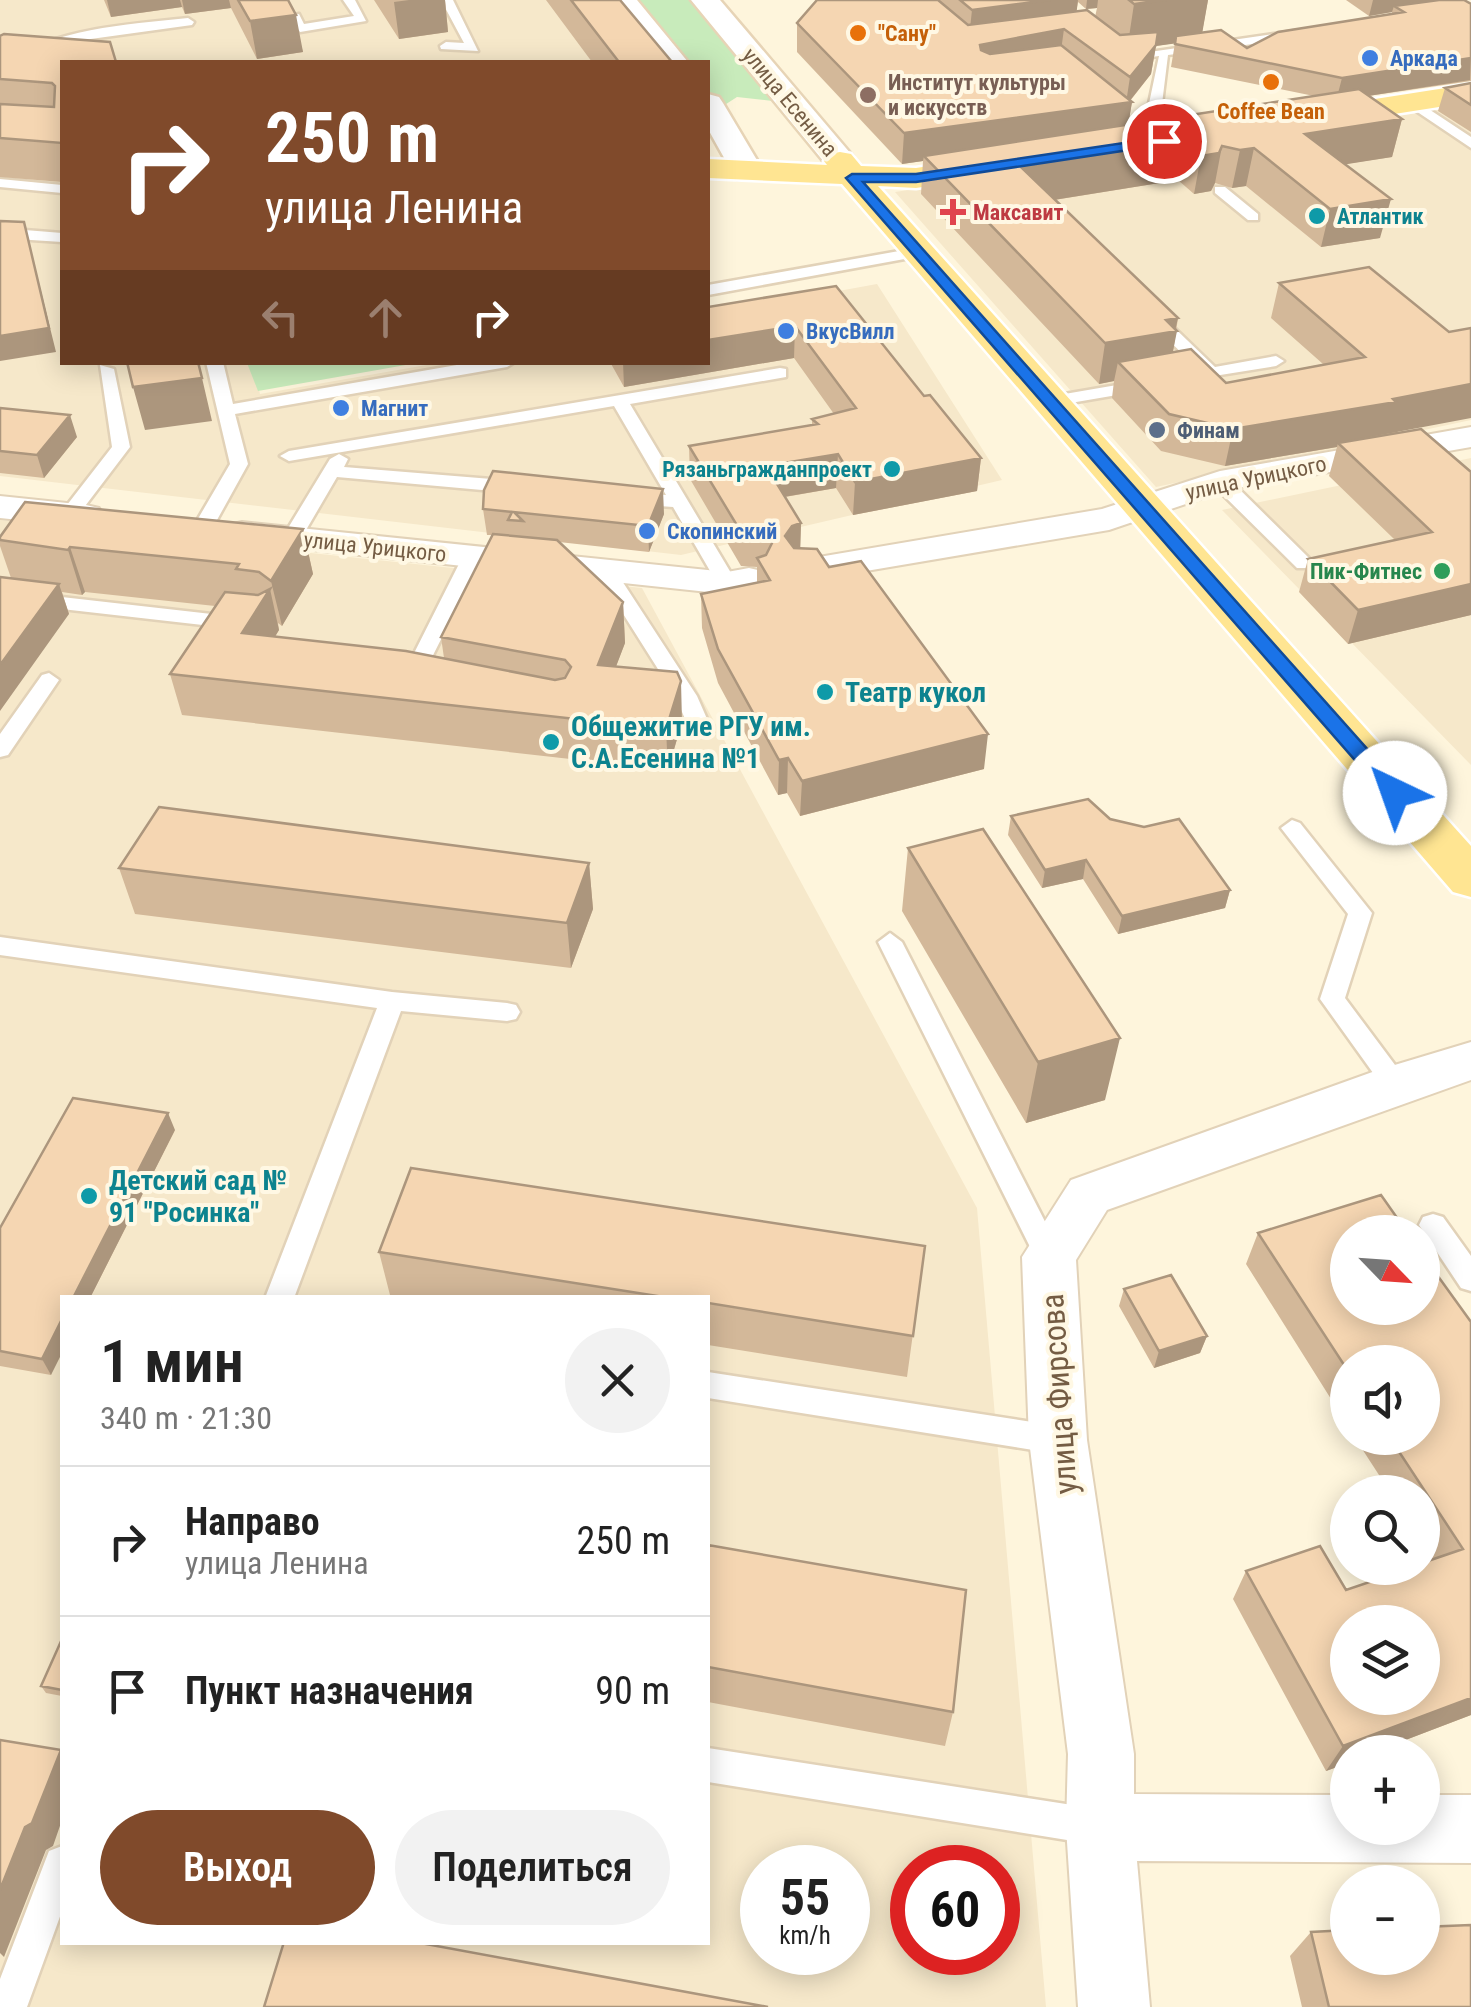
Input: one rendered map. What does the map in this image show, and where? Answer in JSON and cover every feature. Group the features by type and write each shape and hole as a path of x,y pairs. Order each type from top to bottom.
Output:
{"main road":[{"path":"622,0 672,60"},
{"name":"улица Есенина","path":"706,0 846,170 904,255 1053,402 1471,879"},
{"path":"1471,82 1281,116 1471,92"},
{"path":"710,108 731,160 916,178 1022,155"}],"street":[{"name":"улица Урицкого","path":"807,570 1109,519 1220,481 1471,437"},
{"path":"1,509 126,520"},
{"name":"улица Урицкого","path":"164,525 738,581"},
{"name":"улица Фирсова","path":"1114,2007 1100,1827 1102,1754 1058,1440 1049,1257 1089,1195 1394,1084 1471,1061"},
{"path":"1100,1827 1471,1829"}],"lane":[{"path":"295,17 300,28 362,18 349,0"},
{"path":"447,0 472,48"},
{"path":"76,18 84,34"},
{"path":"4,65 84,34 188,22"},
{"path":"1112,49 1124,58 1161,56 1310,36"},
{"path":"446,46 472,48"},
{"path":"456,60 472,48"},
{"path":"1161,56 1154,113 1171,132"},
{"path":"4,65 45,65"},
{"path":"1412,102 1471,144"},
{"path":"0,200 8,184 60,189"},
{"path":"1220,190 1252,216"},
{"path":"0,233 60,238"},
{"path":"710,290 904,255"},
{"path":"1142,306 1211,373"},
{"path":"1053,402 1276,361"},
{"path":"202,529 239,464 215,365"},
{"path":"226,410 489,365"},
{"path":"68,514 121,447 106,370"},
{"path":"288,456 780,374"},
{"path":"620,400 676,474 682,502 738,581"},
{"path":"292,538 347,446"},
{"path":"332,471 546,490"},
{"path":"1220,481 1304,564"},
{"path":"604,495 682,502"},
{"path":"413,682 472,558"},
{"path":"606,571 686,696 700,728"},
{"path":"0,596 268,626"},
{"path":"0,750 49,680"},
{"path":"1292,828 1360,913 1332,999 1394,1084"},
{"path":"890,942 1049,1257"},
{"path":"0,946 392,1001 506,1012"},
{"path":"280,1295 392,1001"},
{"path":"1440,1235 1471,1279"},
{"path":"710,1385 1058,1440"},
{"path":"710,1766 1100,1827"},
{"path":"8,2007 60,1869"}],"shaded area":[{"path":"0,0 599,0 650,60 60,60 0,100"},
{"path":"1471,105 1471,420 1156,487 895,192"},
{"path":"0,133 60,138 60,365 253,365 260,394 427,365 710,365 710,315 877,284 1002,480 681,555 0,476"},
{"path":"1471,458 1471,765 1222,510"},
{"path":"0,520 642,588 977,1208 1046,2007 0,2007"}],"green space":[{"path":"636,0 694,0 773,101 737,97 720,108 710,95 710,60 683,60"},
{"path":"248,365 406,365 258,391"}],"building":[{"path":"238,0 288,0 296,15 250,21"},
{"path":"571,0 620,0 670,60 617,60"},
{"path":"817,0 938,0 968,25 1087,10 1120,35 1158,32 1156,45 1130,77 1064,29 980,45 981,50 990,54 1061,45 1132,102 904,133 797,23"},
{"path":"960,0 1050,0 972,10"},
{"path":"1129,0 1166,0 1134,4"},
{"path":"1464,0 1471,4 1471,58 1342,78 1175,44 1176,36 1221,30 1247,48 1278,32 1404,12 1394,6"},
{"path":"0,36 110,42 115,60 60,60 60,143 0,138 0,104 54,107 55,86 0,79"},
{"path":"1471,83 1471,105 1445,88"},
{"path":"1359,89 1402,119 1305,134 1391,199 1330,209 1254,148 1222,146 1219,153 1201,156 1185,142 1021,167 1178,318 1166,320 1177,331 1105,343 924,156"},
{"path":"0,221 24,222 49,328 0,336"},
{"path":"1369,267 1449,332 1471,328 1471,384 1393,399 1396,402 1233,429 1169,414 1118,362 1191,349 1226,383 1365,357 1279,283"},
{"path":"836,286 924,396 930,395 981,458 855,482 838,454 766,466 801,523 792,526 785,536 794,548 817,549 829,567 861,561 988,734 802,781 788,758 779,760 718,649 701,594 770,580 757,558 766,555 772,543 763,534 741,532 689,446 818,424 812,419 856,408 795,326 710,340 710,307"},
{"path":"128,365 199,365 202,378 133,387"},
{"path":"0,408 70,415 37,455 0,451"},
{"path":"1421,429 1471,472 1471,584 1358,610 1308,559 1432,532 1338,443"},
{"path":"493,471 663,489 648,526 514,512 523,521 508,520 512,512 483,509 484,490"},
{"path":"25,502 303,529 271,581 259,572 236,569 239,564 70,547 68,550 0,540"},
{"path":"493,534 557,540 623,602 598,665 677,672 681,681 666,729 170,674 225,592 258,595 270,589 242,633 406,651 555,680 565,678 571,667 565,660 441,637"},
{"path":"0,577 59,584 0,665"},
{"path":"1088,799 1110,819 1144,827 1179,819 1230,890 1122,916 1086,860 1045,870 1011,816"},
{"path":"159,807 589,863 567,923 119,868"},
{"path":"983,829 1120,1038 1038,1062 908,848"},
{"name":"Детский сад № 91 \"Росинка\"","path":"73,1098 168,1113 75,1295 60,1295 60,1323 42,1359 0,1351 0,1228"},
{"path":"411,1168 925,1246 913,1336 710,1303 710,1295 651,1295 379,1252"},
{"path":"1381,1195 1395,1215 1330,1215 1330,1325 1440,1325 1440,1279 1471,1322 1471,1698 1440,1710 1440,1605 1330,1605 1330,1715 1426,1715 1372,1735 1337,1735 1246,1571 1320,1546 1330,1563 1330,1585 1343,1585 1346,1590 1361,1585 1440,1585 1440,1557 1463,1549 1440,1514 1440,1475 1414,1475 1401,1455 1440,1455 1440,1345 1331,1345 1258,1233"},
{"path":"1171,1275 1207,1336 1159,1351 1124,1289"},
{"path":"710,1545 966,1590 953,1712 710,1667"},
{"path":"60,1643 60,1690 41,1686"},
{"path":"0,1740 60,1750 32,1823 25,1827 0,1890"},
{"path":"1471,1925 1471,2007 1329,2007 1311,1932 1330,1931 1330,1975 1440,1975 1440,1926"},
{"path":"283,1945 431,1945 768,2007 264,2007"}],"place":[{"name":"\"Сану\"","path":"858,33"},
{"name":"Аркада","path":"1370,58"},
{"name":"Coffee Bean","path":"1271,82"},
{"name":"Институт культуры и искусств","path":"868,95"},
{"name":"Максавит","path":"953,212"},
{"name":"Атлантик","path":"1317,216"},
{"name":"ВкусВилл","path":"786,331"},
{"name":"Магнит","path":"341,408"},
{"name":"Финам","path":"1157,430"},
{"name":"Рязаньгражданпроект","path":"892,469"},
{"name":"Скопинский","path":"647,531"},
{"name":"Пик-Фитнес","path":"1442,571"},
{"name":"Театр кукол","path":"825,692"},
{"name":"Общежитие РГУ им. С.А.Есенина №1","path":"551,742"},
{"name":"Детский сад № 91 \"Росинка\"","path":"89,1196"}],"route":[{"path":"1164,141 916,178 852,178 1395,793"}]}
